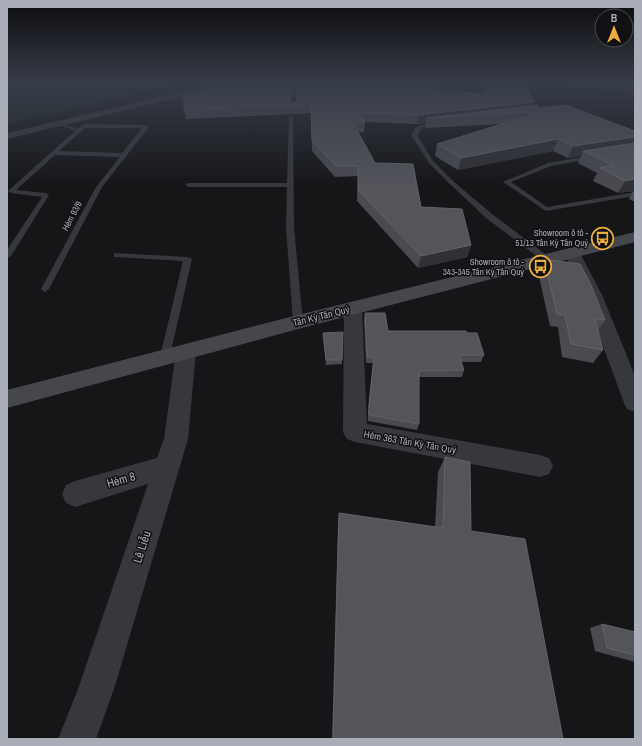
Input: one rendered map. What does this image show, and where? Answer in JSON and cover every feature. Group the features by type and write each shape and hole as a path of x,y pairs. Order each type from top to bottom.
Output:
{"main road":[{"name":"Tân Kỳ Tân Quý","path":"7,399 298,322 635,237"}],"street":[{"path":"7,131 63,118"},
{"path":"7,136 84,118"},
{"path":"572,253 594,297 635,403"},
{"name":"Hẻm 363 Tân Kỳ Tân Quý","path":"353,308 355,432 540,466"},
{"name":"Lê Liễu","path":"77,739 96,689 176,439 176,354"},
{"name":"Hẻm 8","path":"75,494 167,467"}],"lane":[{"path":"291,118 290,227 298,322"},
{"path":"445,123 419,126 416,129 414,135 431,162 489,216 546,259"},
{"path":"7,256 46,195 11,192 78,131 59,124"},
{"name":"Hẻm 93/9","path":"45,289 99,187 146,127 84,126 78,131"},
{"path":"54,153 123,155"},
{"path":"603,156 550,164 506,182 546,209 635,194"},
{"path":"188,185 290,185"},
{"path":"117,255 188,259 176,354"}],"shaded area":[{"path":"7,118 34,118 7,124"}],"building":[{"path":"311,118 362,118 365,123 353,123 375,163 413,164 421,207 462,209 471,245 421,256 358,190 358,166 336,166 312,141"},
{"path":"522,118 600,118 635,131 635,137 573,146 558,139 461,158 437,144"},
{"path":"635,143 635,179 625,181 600,168 613,165 583,151"},
{"path":"544,259 580,264 591,285 605,320 595,319 603,350 571,344 565,315 557,314"},
{"path":"365,313 385,313 388,331 466,331 467,333 477,333 484,355 459,355 464,370 419,371 419,424 369,415 374,357 367,357"},
{"path":"343,332 342,360 326,360 323,333"},
{"path":"445,457 470,462 471,531 525,539 563,739 333,739 339,513 443,528"},
{"path":"602,624 635,632 635,655 607,648"}],"place":[{"name":"Showroom ô tô - 51/13 Tân Kỳ Tân Quý","path":"603,238"},
{"name":"Showroom ô tô - 343-345 Tân Kỳ Tân Quý","path":"540,267"}]}
